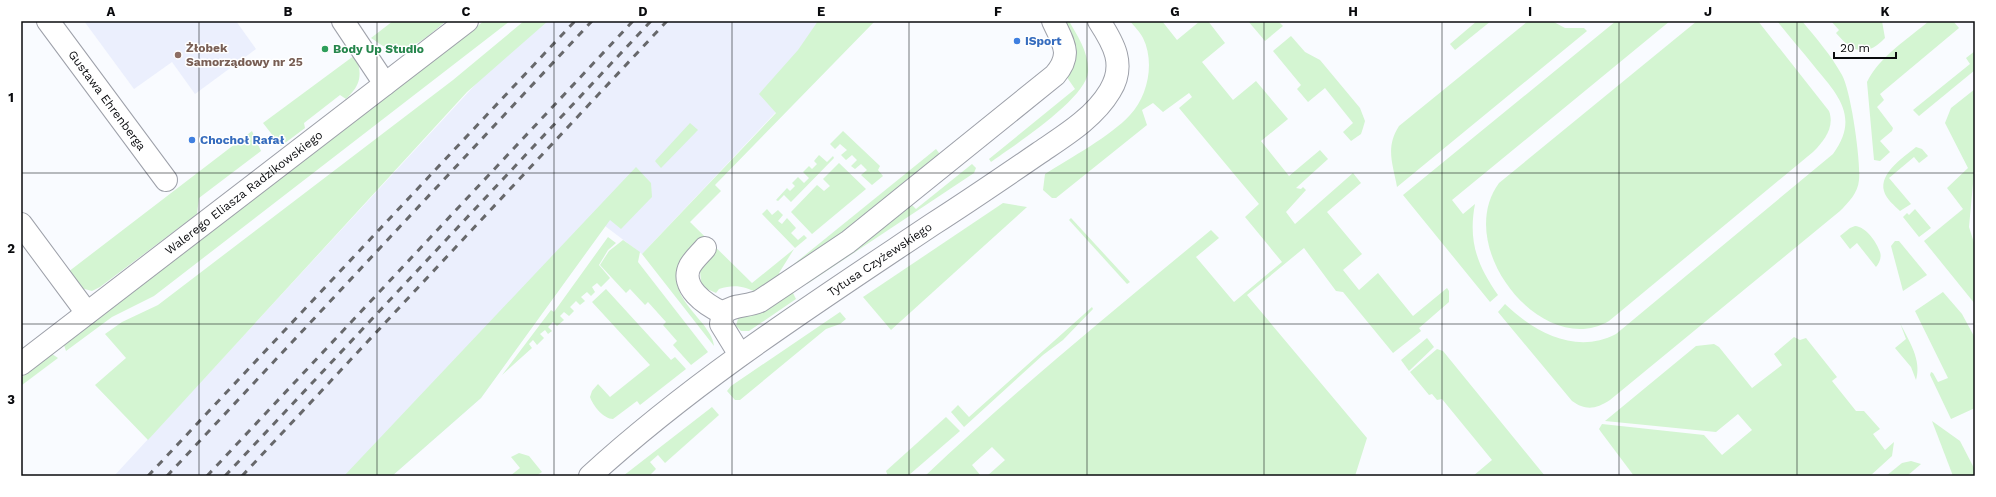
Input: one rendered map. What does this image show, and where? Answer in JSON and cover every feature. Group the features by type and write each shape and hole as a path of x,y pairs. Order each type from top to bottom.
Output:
{"street":[{"name":"Gustawa Ehrenberga","path":"48,21 166,180"},
{"path":"342,21 385,84"},
{"name":"Walerego Eliasza Radzikowskiego","path":"21,364 467,21"},
{"path":"740,354 721,324 723,313 732,307 760,301 848,242 1055,75 1063,64 1066,52 1065,46 1053,21"},
{"name":"Tytusa Czyżewskiego","path":"590,476 633,437 740,354 1009,174 1069,132 1093,112 1111,90 1118,70 1116,49 1099,21"},
{"path":"21,224 87,313"},
{"path":"705,248 690,266 688,272 689,284 705,303 723,313"}],"shaded area":[{"name":"Żłobek Samorządowy nr 25","path":"84,21 236,21 256,49 195,94 172,62 134,89"},
{"path":"534,21 847,21 768,103 776,112 642,254 605,226 481,398 392,476 114,476"}],"green space":[{"path":"393,21 446,21 412,46 404,49 395,49 387,48 371,38"},
{"path":"484,21 510,21 154,296 112,317 66,351 64,345"},
{"path":"524,21 548,21 467,92 148,440 95,385 126,358 105,334 122,322 158,305 453,80"},
{"path":"818,21 875,21 715,185 721,191 690,222 752,283 794,249 779,273 782,277 758,293 739,286 724,287 719,289 716,293 707,289 701,283 700,270 684,256 679,266 677,276 677,284 680,293 703,324 713,340 714,346 642,254 776,113 759,94 798,50"},
{"path":"1062,21 1069,21 1085,52 1088,72 1084,83 1075,95 1047,121 991,162 989,159 1075,89 1066,76 1075,63 1074,49"},
{"path":"1130,21 1162,21 1177,40 1200,21 1208,21 1225,43 1202,62 1233,100 1256,81 1288,119 1261,141 1289,176 1320,150 1328,159 1296,188 1301,189 1303,187 1306,190 1286,212 1295,224 1353,173 1361,183 1327,212 1362,254 1343,270 1359,290 1378,273 1413,316 1447,288 1449,291 1449,302 1419,328 1421,331 1393,353 1343,292 1336,291 1304,248 1247,295 1367,438 1355,476 987,476 1005,460 992,447 972,465 981,476 925,476 1030,381 1211,230 1219,238 1196,257 1234,302 1282,262 1245,217 1259,204 1179,108 1192,97 1189,93 1163,112 1153,103 1142,110 1147,125 1056,198 1052,198 1043,190 1045,174 1112,131 1130,115 1141,98 1148,78 1149,57 1143,38"},
{"path":"1248,21 1278,21 1283,26 1265,41"},
{"path":"1477,21 1491,21 1455,50 1450,44"},
{"path":"1528,21 1552,21 1565,28 1584,28 1587,31 1397,187 1391,149 1392,142 1399,126"},
{"path":"1616,21 1670,21 1452,200 1463,214 1475,204 1473,230 1476,252 1485,273 1498,295 1490,302 1403,195"},
{"path":"1697,21 1758,21 1829,111 1831,123 1827,133 1813,152 1609,321 1583,329 1557,325 1533,311 1512,291 1496,265 1487,237 1488,209 1499,183"},
{"path":"1777,21 1802,21 1818,40 1842,75 1849,96 1857,143 1859,180 1855,193 1840,211 1610,400 1591,408 1577,404 1572,401 1498,312 1505,304 1516,314 1542,331 1571,341 1586,342 1601,340 1616,334 1833,154 1841,141 1845,129 1843,107 1831,87"},
{"path":"1831,21 1882,21 1885,38 1872,48 1859,50 1848,45 1836,33 1839,30"},
{"path":"1929,21 1953,21 1959,28 1880,94 1884,100 1877,107 1893,128 1892,131 1880,141 1890,152 1880,161 1874,160 1867,82 1872,73 1887,56"},
{"path":"1291,36 1305,52 1320,60 1360,108 1365,121 1361,134 1351,141 1343,132 1353,123 1325,88 1308,102 1297,89 1301,85 1273,51"},
{"path":"1975,51 1975,70 1919,116 1913,110 1970,64 1966,58"},
{"path":"355,55 360,74 358,84 351,94 346,99 340,95 304,123 305,128 281,146 263,123"},
{"path":"1975,89 1975,162 1969,227 1975,246 1975,304 1924,241 1963,209 1947,188 1968,168 1945,123 1951,108"},
{"path":"690,123 698,130 661,168 655,161"},
{"path":"252,131 261,151 199,198 197,214 100,287 92,291 81,288 68,272"},
{"path":"843,131 880,166 878,170 883,176 872,185 861,175 867,170 861,164 855,169 851,166 857,160 852,155 846,160 841,155 847,150 840,144 835,149 830,144"},
{"path":"1916,147 1922,149 1928,156 1919,163 1914,157 1889,178 1911,204 1900,211 1887,197 1883,184 1885,178 1894,166"},
{"path":"936,149 942,157 793,270 794,264"},
{"path":"819,155 827,162 833,156 834,158 791,202 784,195 778,201 776,200 787,188 790,191 795,186 792,183 798,177 804,183 809,178 803,172 809,166 812,169 817,164 814,161"},
{"path":"839,163 866,189 812,234 791,212 817,185 824,191 830,186 823,179"},
{"path":"972,164 976,168 974,173 807,284 802,283 910,203 916,209"},
{"path":"636,167 651,183 652,197 621,229 610,220 481,398 392,476 344,476"},
{"path":"1003,203 1027,207 891,330 863,297"},
{"path":"767,209 772,215 778,210 783,215 778,221 782,224 787,218 796,228 791,233 798,240 804,235 807,238 795,248 762,214"},
{"path":"1915,209 1931,228 1919,237 1903,217 1907,213 1909,215"},
{"path":"1071,218 1130,282 1127,284 1069,220"},
{"path":"1855,226 1867,232 1878,248 1881,256 1876,267 1857,243 1850,249 1840,236"},
{"path":"608,237 616,243 608,250 599,265 610,278 601,287 597,283 592,287 595,292 591,296 587,292 581,297 585,301 580,305 576,301 570,307 574,311 569,316 564,312 560,316 564,320 557,326 553,322 548,327 552,331 548,334 545,330 540,334 544,338 537,345 533,340 529,344 532,348 502,375 551,310 554,312"},
{"path":"623,240 640,252 638,262 708,352 691,365 673,345 677,341 663,325 666,322 648,302 645,305 630,289 626,293 600,265 609,251"},
{"path":"1895,241 1899,241 1927,275 1903,291 1891,246"},
{"path":"606,289 671,360 675,357 686,369 640,405 637,401 613,419 606,417 596,408 590,397 592,391 598,384 610,397 650,365 592,302"},
{"path":"792,291 796,299 749,331 741,331 736,326 739,315"},
{"path":"1943,292 1962,314 1975,338 1975,408 1951,419 1930,375 1931,372 1933,373 1938,382 1948,378 1915,311"},
{"path":"1092,307 1093,309 1063,340 1043,355 964,427 951,412 958,405 969,417"},
{"path":"840,312 846,319 840,324 826,329 740,400 735,400 727,391 731,386"},
{"path":"1900,323 1911,344 1916,358 1916,380 1911,367 1895,348 1906,339"},
{"path":"1794,337 1800,340 1806,338 1837,377 1832,381 1856,411 1864,411 1880,429 1873,434 1885,450 1894,442 1892,456 1870,476 1634,476 1599,429 1602,424 1704,435 1722,455 1752,430 1738,414 1716,432 1605,421 1696,346 1714,344 1719,347 1752,388 1782,365 1774,354"},
{"path":"1427,338 1434,347 1409,371 1401,360"},
{"path":"1437,349 1443,351 1545,476 1473,476 1492,460 1442,399 1437,400 1432,394 1429,395 1410,372"},
{"path":"52,354 58,358 22,385 21,378"},
{"path":"712,407 719,415 665,463 658,455 650,462 656,469 650,475 651,476 623,476"},
{"path":"946,417 960,431 909,475 888,476 886,471"},
{"path":"1932,421 1960,441 1975,470 1975,476 1953,476"},
{"path":"519,453 529,456 542,472 536,476 510,476 520,468 511,457"},
{"path":"1911,461 1921,464 1907,476 1886,476 1902,463"}],"railway":[{"path":"148,476 575,21"},
{"path":"167,476 592,21"},
{"path":"207,476 633,21"},
{"path":"225,476 651,21"},
{"path":"242,476 667,21"}],"place":[{"name":"ISport","path":"1017,41"},
{"name":"Body Up Studio","path":"325,49"},
{"name":"Żłobek Samorządowy nr 25","path":"178,55"},
{"name":"Chochoł Rafał","path":"192,140"}]}
